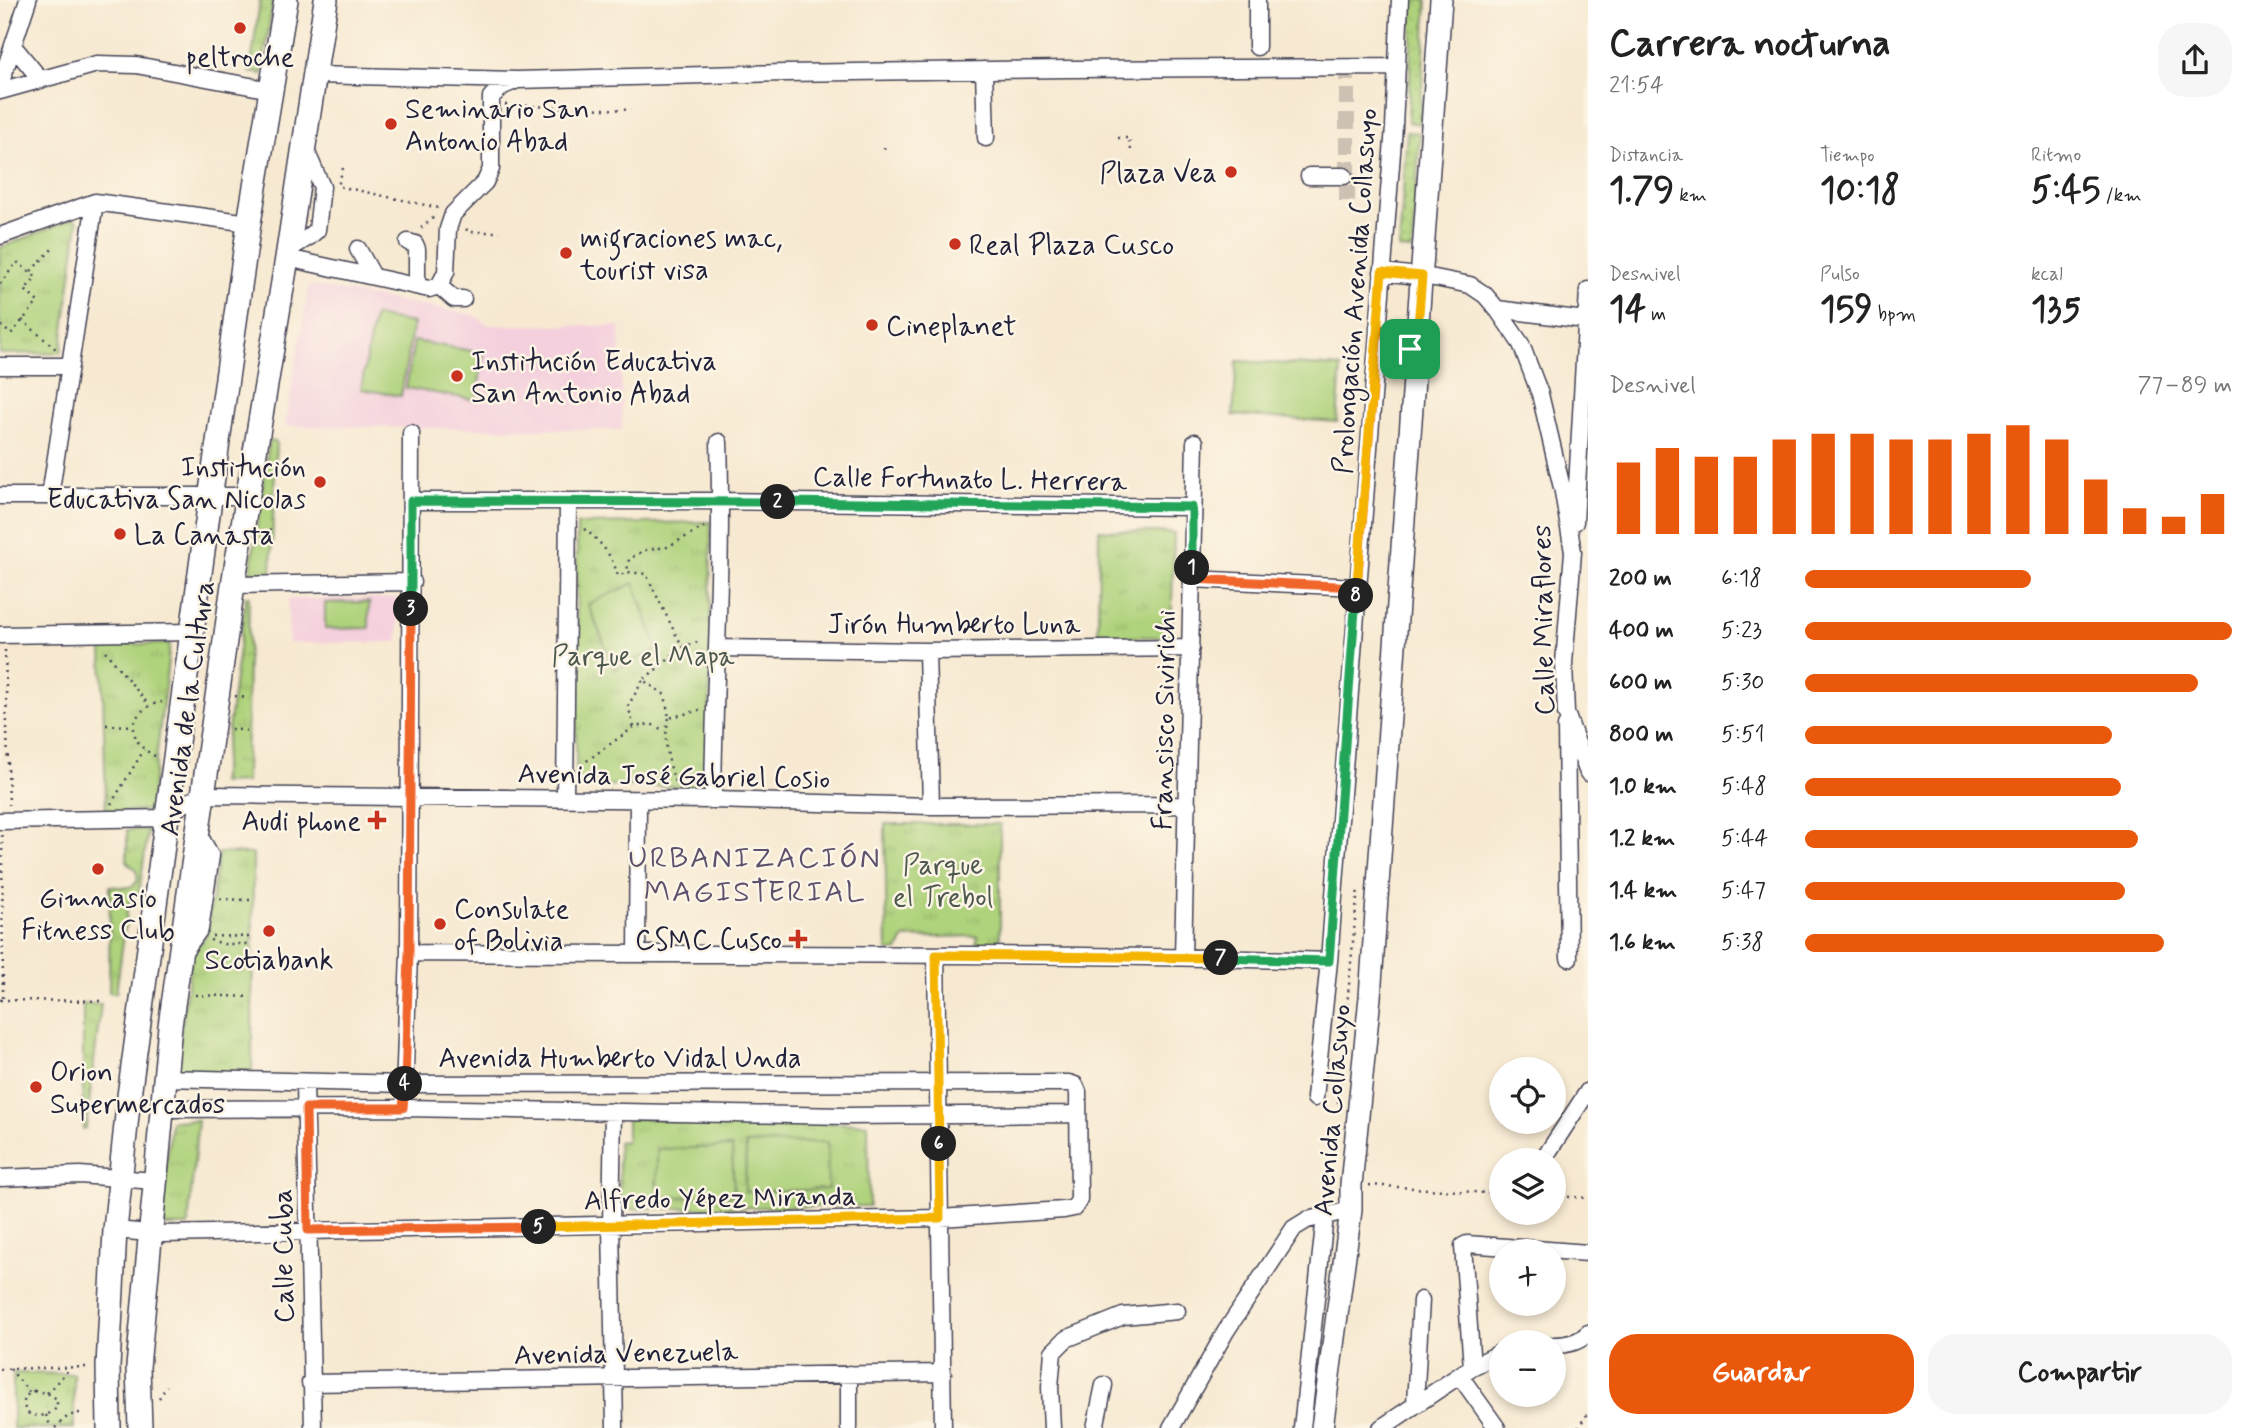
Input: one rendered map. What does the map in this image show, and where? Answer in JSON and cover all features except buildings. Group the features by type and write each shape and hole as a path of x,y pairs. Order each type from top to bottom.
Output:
{"highway":[{"name":"Avenida de la Cultura","path":"109,1428 108,1367 115,1230 129,1096 210,495 249,223 286,0"},
{"name":"Avenida de la Cultura","path":"141,1428 138,1367 164,1078 233,585 253,500 326,0"}],"main road":[{"name":"Avenida Collasuyo","path":"1322,1428 1351,1210 1350,1185 1372,970 1441,0"}],"street":[{"path":"0,85 28,0"},
{"path":"1256,0 1257,47"},
{"name":"Prolongación Avenida Collasuyo","path":"1315,1098 1329,961 1378,327 1400,0"},
{"path":"0,34 15,44 41,80"},
{"path":"0,91 97,64 136,65 271,90"},
{"path":"315,75 517,80 984,70 1397,67"},
{"path":"984,70 986,138"},
{"path":"466,79 475,83 491,100"},
{"path":"288,254 429,289 439,286 446,272 448,229 453,214 485,182 491,169 491,100 503,86 517,80"},
{"path":"1309,176 1344,176"},
{"path":"0,236 95,202 249,223"},
{"path":"50,496 95,202"},
{"path":"412,243 417,249 417,286"},
{"path":"358,248 373,276"},
{"name":"Calle Miraflores","path":"1382,272 1470,285 1485,295 1521,344 1540,394 1563,492 1573,552 1564,663 1566,713 1588,773"},
{"path":"439,286 454,299 463,299"},
{"path":"1573,552 1588,290"},
{"path":"1497,309 1585,320"},
{"path":"1378,327 1416,352"},
{"path":"0,366 69,366"},
{"path":"403,1108 409,953 411,433"},
{"path":"713,800 713,644 721,501 719,442"},
{"name":"Fransisco Sivirichi","path":"1183,957 1195,442"},
{"path":"0,496 210,495 253,500"},
{"name":"Calle Fortunato L. Herrera","path":"411,501 721,501 1192,507"},
{"path":"565,799 568,503"},
{"path":"1192,579 1357,587"},
{"path":"233,585 412,582"},
{"path":"2,641 193,632"},
{"name":"Jirón Humberto Luna","path":"713,644 927,650 1191,648"},
{"path":"927,650 931,806"},
{"path":"1566,713 1569,958"},
{"name":"Avenida José Gabriel Cosio","path":"166,818 180,806 204,795 713,800 931,806 1188,805"},
{"path":"637,954 638,800"},
{"path":"3,822 166,818"},
{"path":"409,953 1183,957 1329,961"},
{"path":"936,955 943,1428"},
{"name":"Avenida Humberto Vidal Unda","path":"161,1109 403,1108 846,1116 1078,1114 1078,1092 1075,1084 405,1084 164,1078"},
{"name":"Calle Cuba","path":"305,1083 313,1428"},
{"path":"1551,1148 1588,1091"},
{"path":"613,1111 611,1226 615,1428"},
{"name":"Alfredo Yépez Miranda","path":"115,1230 150,1233 611,1226 940,1218 1074,1208 1079,1200 1078,1114"},
{"path":"0,1178 80,1175 154,1181"},
{"path":"1171,1428 1226,1331 1294,1228 1307,1220 1351,1210"},
{"path":"1302,1428 1325,1216"},
{"path":"1497,1428 1466,1371 1463,1246 1466,1244 1588,1253"},
{"path":"1415,1404 1421,1300"},
{"path":"1052,1428 1053,1352 1066,1339 1124,1316 1177,1311"},
{"path":"1566,1345 1588,1334"},
{"path":"1381,1428 1466,1371 1489,1359"},
{"name":"Avenida Venezuela","path":"310,1383 943,1373"},
{"path":"849,1374 849,1428"},
{"path":"1095,1428 1104,1385"}],"path":[{"path":"491,100 631,110"},
{"path":"1118,138 1129,138 1131,150"},
{"path":"884,146 884,153"},
{"path":"344,168 338,186 432,205 443,210 418,231 412,243"},
{"path":"453,214 469,232 500,232"},
{"path":"30,272 53,248"},
{"path":"0,284 18,262 36,277 25,290 38,302 11,334 0,325"},
{"path":"22,320 60,352"},
{"path":"253,500 277,506"},
{"path":"627,572 629,559 645,550 667,547 710,524"},
{"path":"578,526 595,537 615,565 618,576 627,572 646,574 678,639 685,646"},
{"path":"255,530 276,531"},
{"path":"2,641 1,1000 105,1001"},
{"path":"634,727 628,706 643,680 685,646 713,644"},
{"path":"105,651 148,704"},
{"path":"643,680 665,695 669,719 665,730 665,744 676,785"},
{"path":"231,695 249,698"},
{"path":"155,756 145,750 135,735 134,726 141,710 148,704 162,702"},
{"path":"669,719 707,708"},
{"path":"578,768 634,727 651,724 665,730"},
{"path":"106,725 134,726"},
{"path":"227,728 249,731"},
{"path":"107,811 145,750"},
{"path":"215,899 251,900"},
{"path":"251,937 209,938 224,944 251,944"},
{"path":"188,995 251,997"},
{"path":"1364,1185 1489,1193"},
{"path":"1566,1197 1588,1198"},
{"path":"0,1369 108,1367"},
{"path":"47,1393 70,1368"},
{"path":"10,1369 29,1392"},
{"path":"159,1408 159,1397 167,1386"},
{"path":"40,1391 57,1399 55,1410 46,1415 31,1415 25,1410 23,1401 29,1392 40,1391"},
{"path":"46,1415 53,1428 68,1416 83,1412"},
{"path":"1578,1428 1588,1413"}],"shaded area":[{"name":"Institución Educativa San Antonio Abad","path":"309,285 474,315 488,325 620,326 622,430 285,426"},
{"path":"398,598 398,642 289,643 288,599"}],"green space":[{"path":"260,0 273,0 262,74 250,72"},
{"path":"1413,0 1427,0 1420,124 1408,122"},
{"path":"1407,132 1420,133 1412,250 1399,249"},
{"path":"74,218 78,222 61,353 0,354 0,248"},
{"path":"374,316 413,323 401,396 361,389"},
{"path":"414,341 484,353 476,400 406,388"},
{"path":"1237,361 1341,367 1337,422 1233,415"},
{"path":"269,441 276,442 271,573 250,574"},
{"name":"Parque el Mapa","path":"711,522 709,787 576,785 577,524"},
{"path":"1099,530 1174,533 1171,637 1098,637"},
{"path":"634,583 658,649 615,670 588,604"},
{"path":"246,596 249,596 246,782 221,783"},
{"path":"369,602 369,628 325,629 325,603"},
{"path":"102,644 170,644 150,810 106,813"},
{"name":"Parque el Trebol","path":"885,824 1000,824 1000,951 975,950 978,936 904,938 898,951 887,951"},
{"path":"127,830 148,830 139,894 128,904 116,993 109,992 110,886 129,887 138,880 136,870 127,862"},
{"path":"218,853 253,854 252,1076 174,1076 192,955 207,935"},
{"path":"83,1004 101,1004 86,1128 83,1129"},
{"path":"627,1118 868,1124 869,1206 620,1209 618,1142 627,1141"},
{"path":"198,1120 188,1226 160,1226 171,1121"},
{"path":"827,1142 828,1189 745,1192 746,1144"},
{"path":"732,1147 734,1196 657,1197 657,1149"},
{"path":"13,1373 74,1374 74,1428 13,1428"}],"tunnel":[{"path":"1347,67 1347,201"}],"place":[{"name":"peltroche","path":"240,28"},
{"name":"Seminario San Antonio Abad","path":"391,124"},
{"name":"Plaza Vea","path":"1231,172"},
{"name":"Real Plaza Cusco","path":"955,244"},
{"name":"migraciones mac, tourist visa","path":"566,253"},
{"name":"Cineplanet","path":"872,325"},
{"name":"Institución Educativa San Antonio Abad","path":"457,376"},
{"name":"Institución Educativa San Nicolas","path":"320,482"},
{"name":"La Canasta","path":"120,534"},
{"name":"Audi phone","path":"377,820"},
{"name":"Gimnasio Fitness Club","path":"98,869"},
{"name":"Consulate of Bolivia","path":"440,924"},
{"name":"Scotiabank","path":"269,931"},
{"name":"CSMC Cusco","path":"798,939"},
{"name":"Orion Supermercados","path":"36,1087"}],"district":[{"name":"URBANIZACIÓN MAGISTERIAL","path":"755,874"}],"route":[{"path":"1410,349 1378,327 1357,587 1192,579 1192,507 721,501 411,501 409,953 403,1108 306,1108 308,1230 940,1218 936,955 1329,961 1357,587 1382,272 1422,276 1416,352 1410,349"}]}
